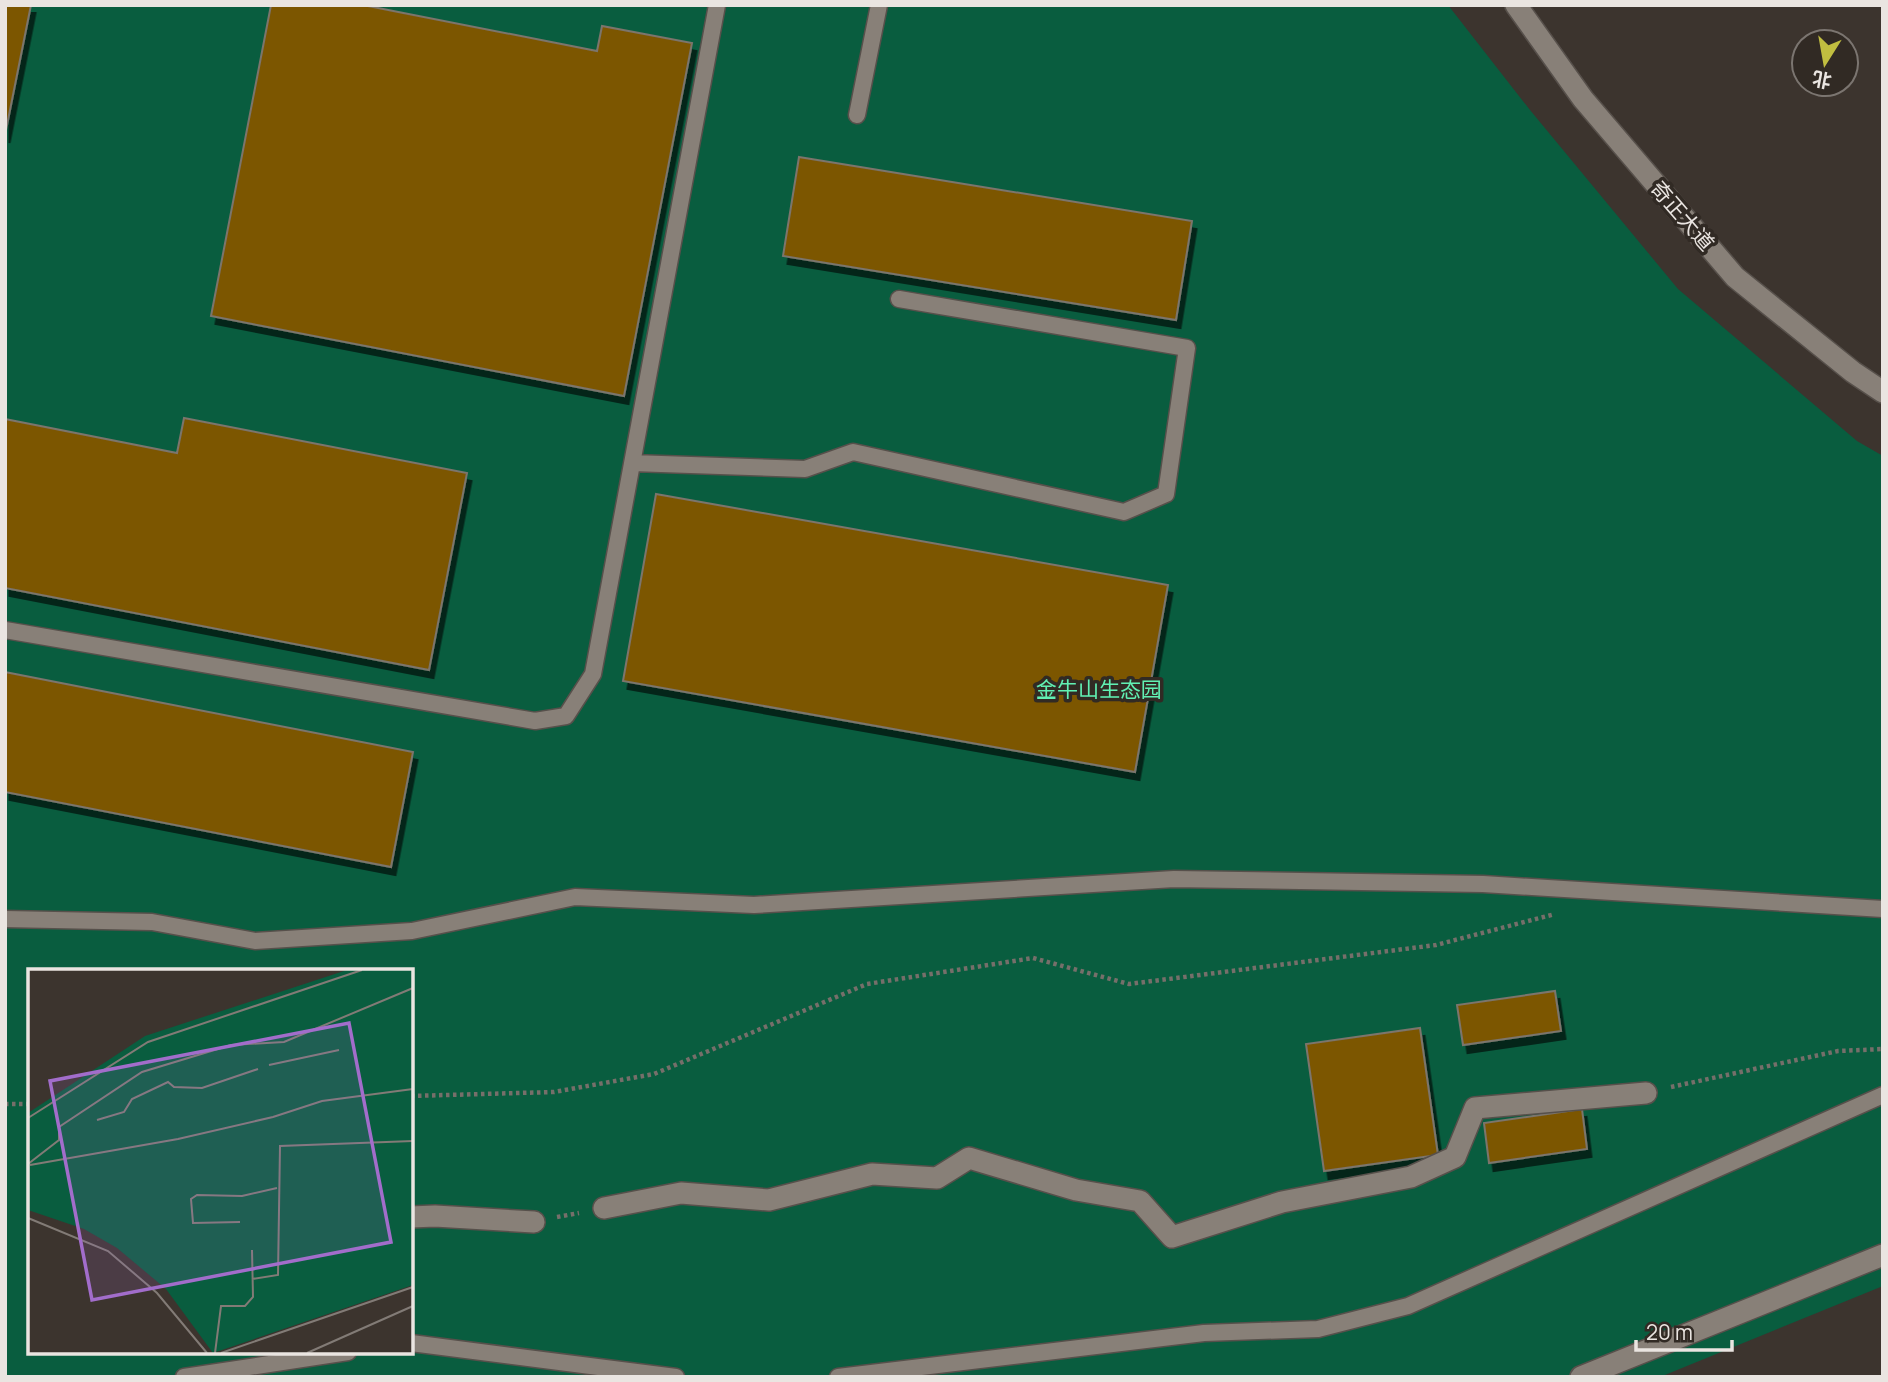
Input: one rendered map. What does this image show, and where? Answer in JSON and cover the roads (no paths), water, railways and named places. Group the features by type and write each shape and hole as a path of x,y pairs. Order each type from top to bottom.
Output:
{"street":[{"name":"奇正大道","path":"1516,5 1583,99 1735,277 1853,372 1883,392"},
{"path":"604,1208 681,1193 769,1200 872,1174 937,1178 969,1158 1076,1190 1140,1201 1172,1237 1282,1202 1411,1177 1455,1157 1475,1108 1646,1093"},
{"path":"413,1217 534,1222"},
{"path":"1581,1377 1883,1255"}],"lane":[{"path":"5,630 534,721 566,716 593,674 717,5"},
{"path":"858,115 879,5"},
{"path":"632,463 805,469 853,452 1124,512 1166,494 1187,348 900,299"},
{"path":"5,919 152,922 255,941 412,931 575,897 754,905 1174,879 1483,884 1883,909"},
{"path":"838,1377 1204,1333 1318,1329 1408,1306 1883,1095"},
{"path":"413,1343 676,1377"},
{"path":"184,1377 335,1354"}],"park label":[{"name":"金牛山生态园","path":"1099,690"}]}
